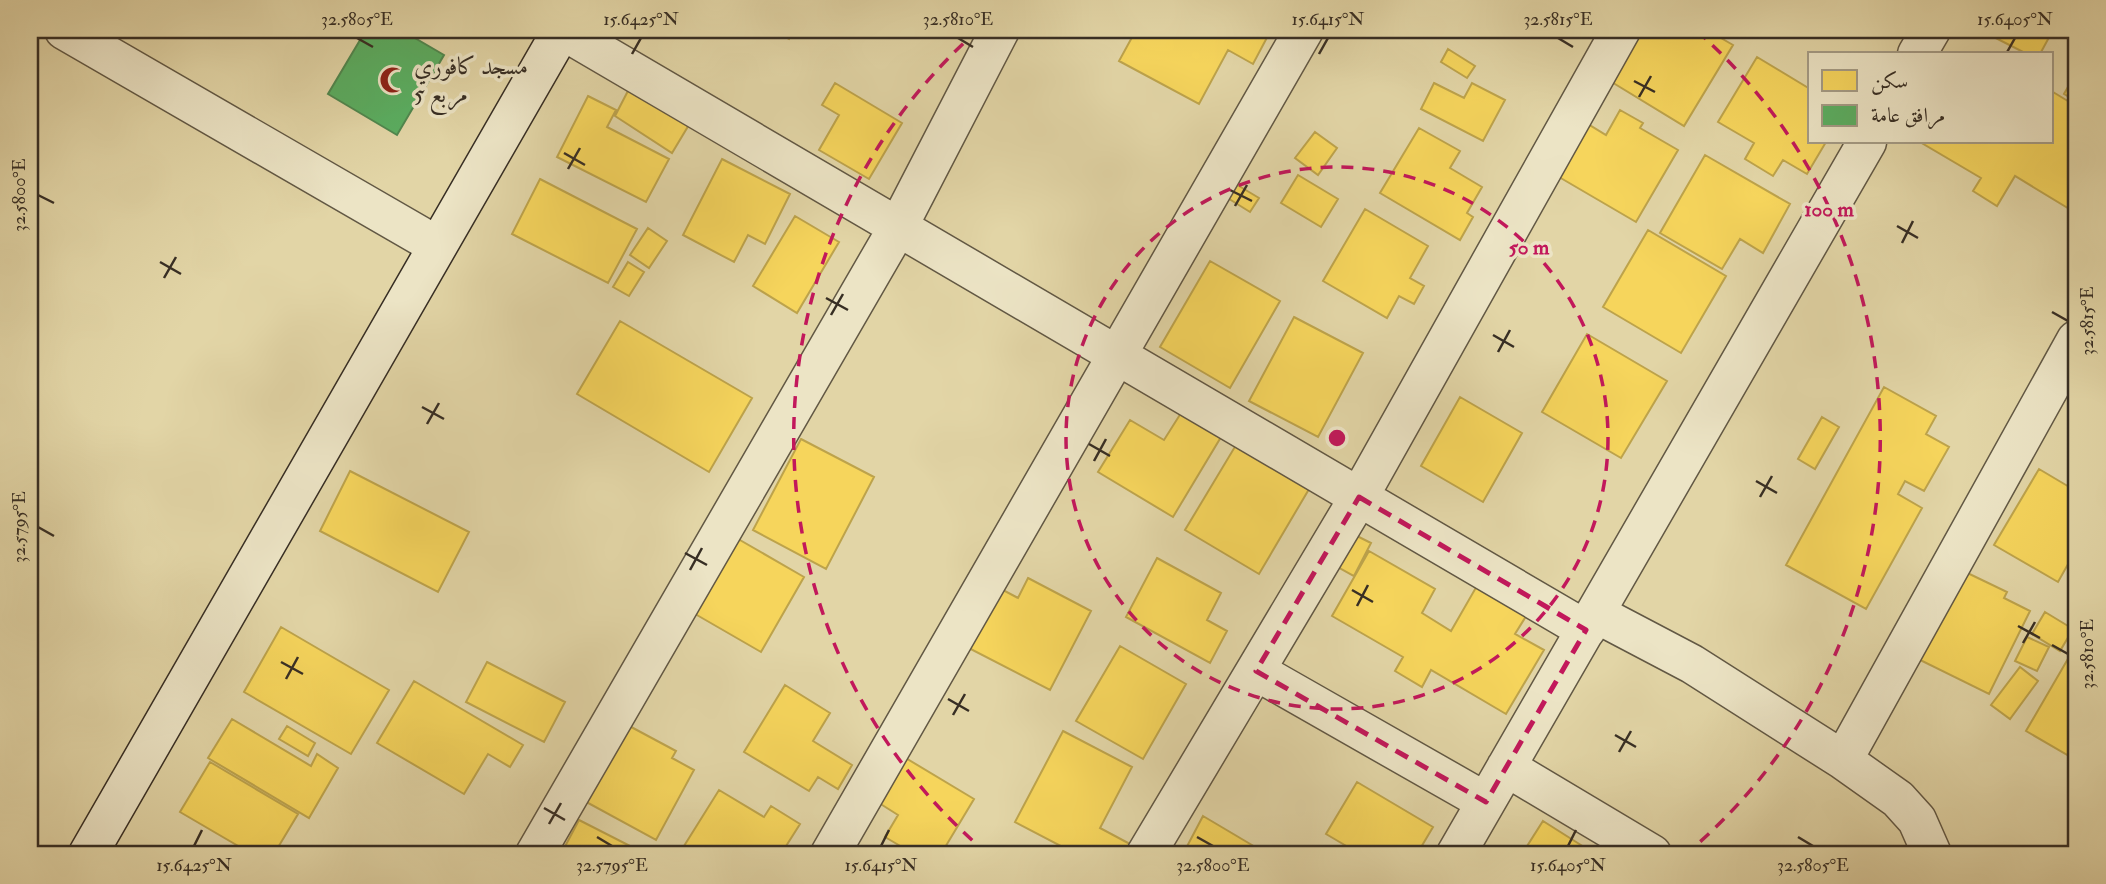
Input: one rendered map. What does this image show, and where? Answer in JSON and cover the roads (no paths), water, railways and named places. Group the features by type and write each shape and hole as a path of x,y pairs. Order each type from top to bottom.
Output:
{"street":[{"path":"64,30 436,245"},
{"path":"88,854 562,30 1359,497 1590,622 1692,664 1843,760 1906,805 1917,820 1931,854"},
{"path":"535,854 898,227 1000,30"},
{"path":"830,854 1304,30"},
{"path":"1146,854 1359,497 1621,30"},
{"path":"1918,52 1931,30"},
{"path":"1456,854 1866,144"},
{"path":"1843,760 2076,340"},
{"path":"1256,671 1486,802"},
{"path":"1506,766 1652,854"}],"place":[{"name":"مسجد كافوري مربع 5","path":"393,80"}]}
